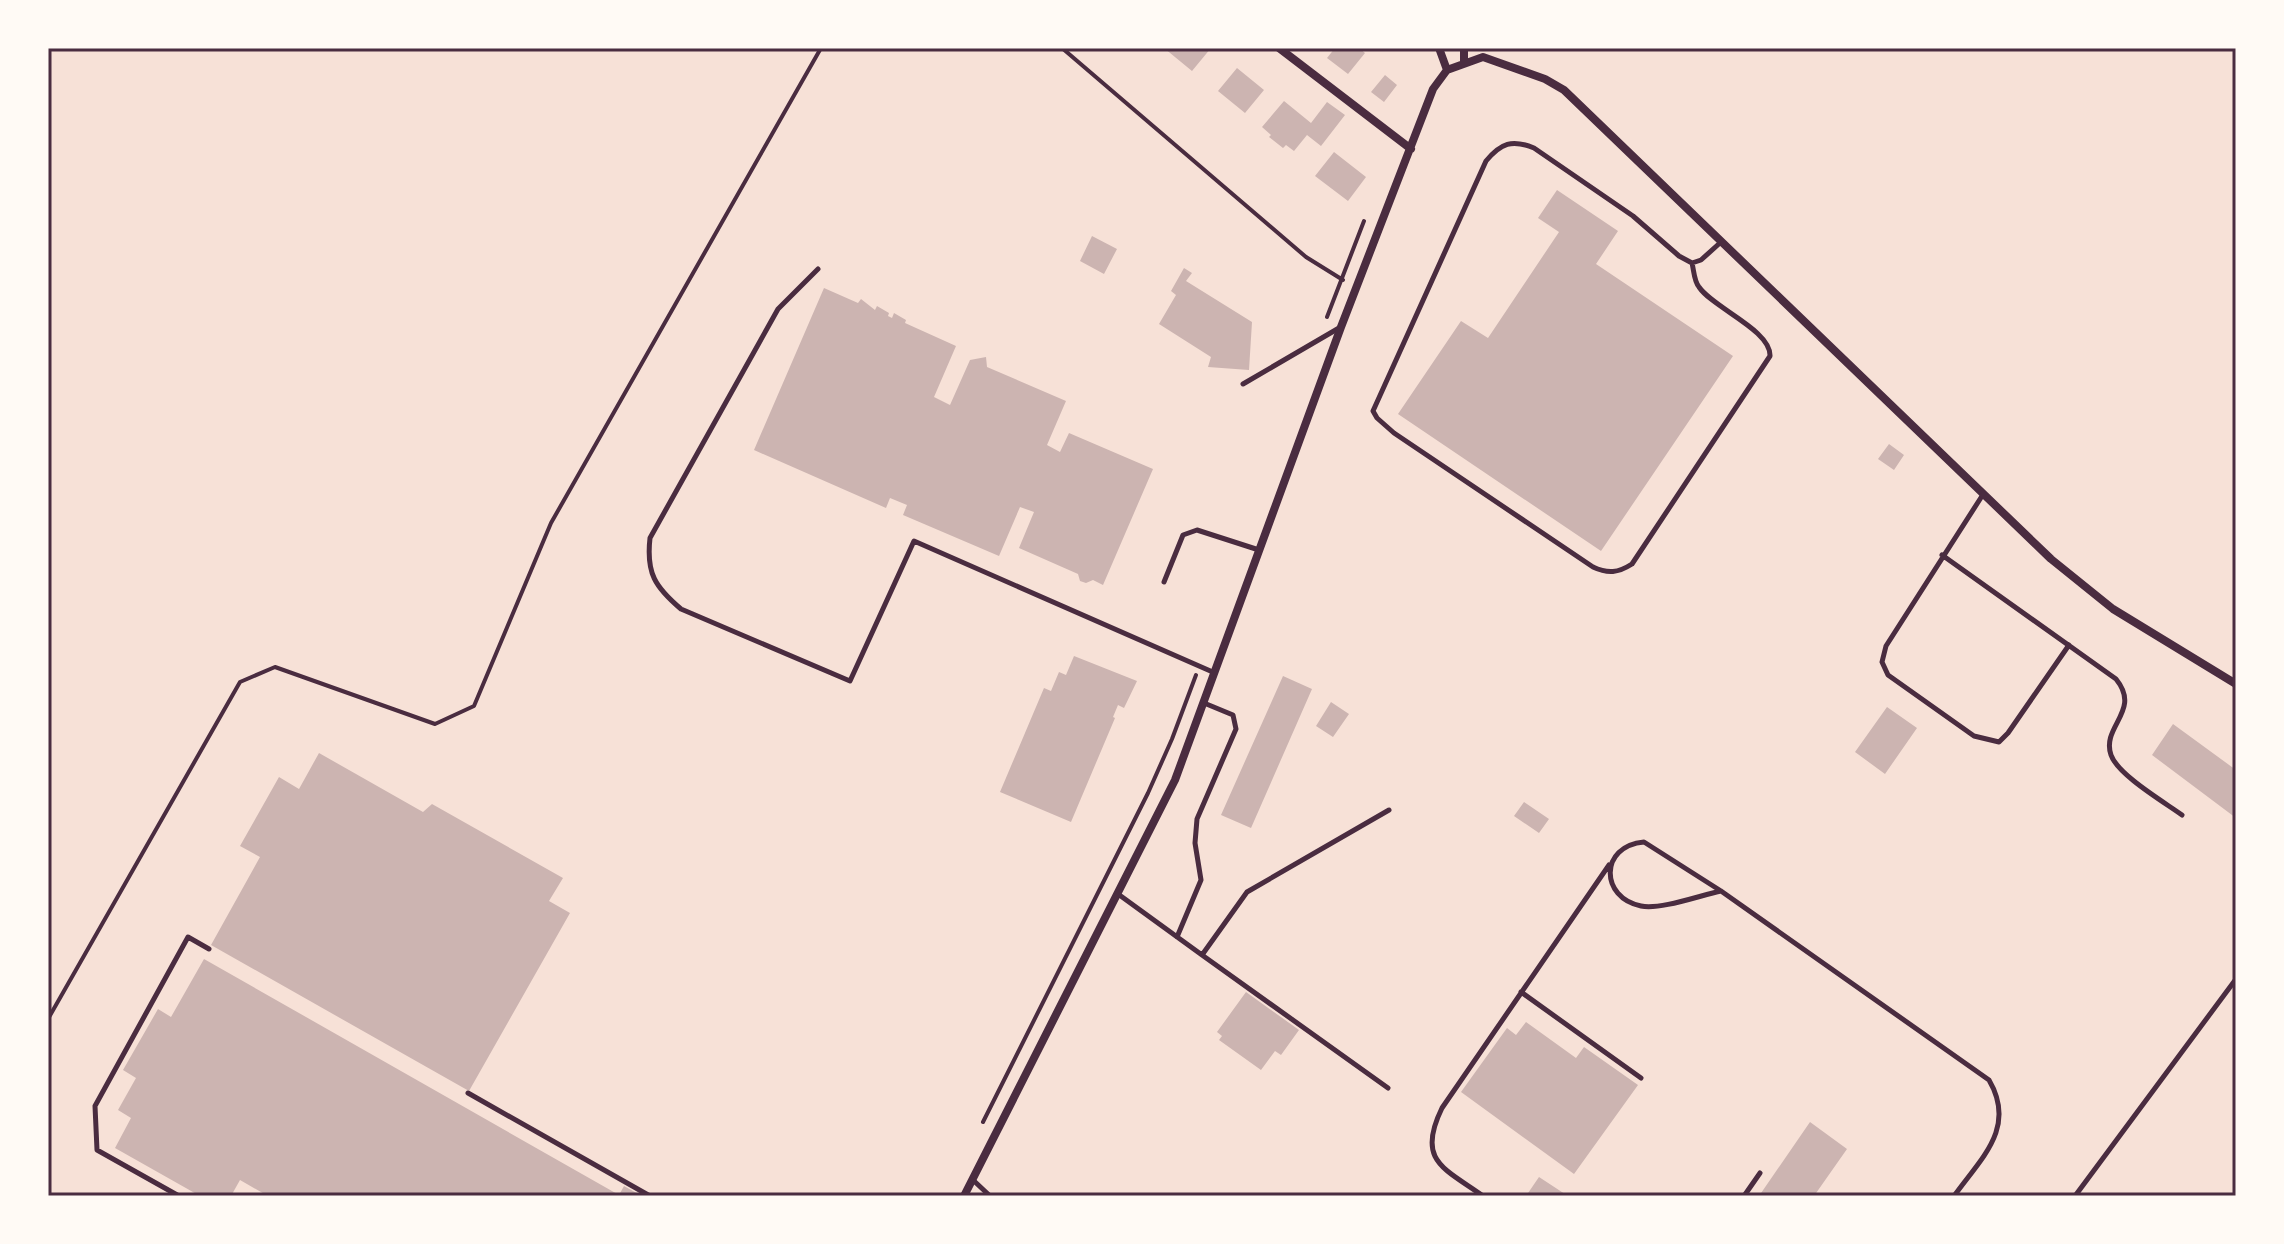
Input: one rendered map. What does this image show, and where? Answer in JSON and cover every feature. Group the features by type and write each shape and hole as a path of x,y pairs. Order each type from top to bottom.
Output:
{"street":[{"path":"1279,48 1411,149"},
{"path":"1439,48 1447,70"},
{"path":"1464,48 1464,63"},
{"path":"964,1196 1175,780 1341,327 1433,89 1447,70 1464,63 1483,57 1545,79 1564,90 1982,496 2051,559 2113,609 2236,684"}],"lane":[{"path":"1692,263 1700,290 1762,338 1770,350 1770,356 1632,564 1623,570 1611,573 1593,567 1394,433 1373,411 1486,161 1498,146 1517,141 1534,148 1633,216 1679,256 1692,263 1701,260 1722,241"},
{"path":"818,269 778,309 650,538 648,559 662,593 681,609 850,681 914,541 1215,673"},
{"path":"1243,384 1341,327"},
{"path":"1982,496 1886,646 1882,662 1888,675 1974,736 1999,742 2069,645"},
{"path":"1164,582 1183,535 1189,531 1197,530 1260,550"},
{"path":"1942,555 2116,679 2124,689 2125,707 2109,742 2111,754 2119,767 2182,815"},
{"path":"1177,937 1201,880 1195,843 1197,819 1236,729 1233,715 1204,703"},
{"path":"1202,955 1247,892 1389,810"},
{"path":"1483,1196 1436,1161 1432,1134 1442,1108 1620,850 1631,843 1644,842 1721,891 1989,1080 1998,1096 2001,1117 1994,1141 1954,1196"},
{"path":"1610,864 1610,881 1623,896 1641,906 1721,891"},
{"path":"1118,894 1388,1088"},
{"path":"179,1196 97,1150 95,1106 188,937 209,949"},
{"path":"2075,1196 2236,979"},
{"path":"1521,992 1641,1078"},
{"path":"468,1093 650,1196"},
{"path":"1744,1196 1760,1173"},
{"path":"972,1179 990,1196"}],"path":[{"path":"48,1019 240,682 275,667 435,724 474,706 551,523 821,48"},
{"path":"1062,48 1306,257 1357,289"},
{"path":"1319,340 1368,211"},
{"path":"979,1132 1148,793 1199,666"}],"building":[{"path":"1164,48 1211,48 1192,71"},
{"path":"1335,48 1359,48 1365,53 1348,74 1327,58"},
{"path":"1237,68 1264,90 1245,113 1218,91"},
{"path":"1385,75 1397,85 1384,102 1371,92"},
{"path":"1284,101 1311,123 1327,102 1345,115 1321,146 1307,135 1294,151 1286,145 1283,148 1262,127"},
{"path":"1334,152 1366,177 1348,201 1315,176"},
{"path":"1557,190 1618,231 1596,264 1733,356 1601,551 1398,414 1461,321 1488,338 1559,232 1538,218"},
{"path":"1092,236 1117,249 1104,274 1080,261"},
{"path":"1184,268 1192,273 1186,281 1252,322 1249,370 1208,367 1211,357 1159,324 1176,295 1171,291"},
{"path":"824,288 858,303 861,299 875,310 877,306 892,318 894,313 906,320 905,323 956,346 934,397 950,405 970,360 986,357 987,367 1066,401 1047,445 1060,452 1069,433 1153,469 1103,585 1093,580 1086,583 1080,581 1078,574 1019,548 1034,512 1020,507 999,556 903,515 907,505 890,498 886,508 754,450"},
{"path":"1889,444 1904,455 1894,470 1878,459"},
{"path":"1074,656 1137,681 1124,708 1118,705 1071,822 1000,792 1044,688 1051,691 1059,672 1066,675"},
{"path":"1283,676 1312,689 1251,828 1221,815"},
{"path":"1331,702 1349,714 1333,737 1316,726"},
{"path":"1887,707 1917,728 1885,774 1855,752"},
{"path":"2173,724 2236,770 2236,818 2152,755"},
{"path":"319,753 423,812 432,804 563,878 549,901 570,913 469,1091 211,945 260,857 240,846 279,777 299,789"},
{"path":"1524,802 1549,819 1539,833 1514,816"},
{"path":"204,959 619,1195 624,1186 642,1196 268,1196 240,1180 231,1196 200,1196 115,1148 131,1118 118,1110 136,1078 123,1070 158,1009 171,1017"},
{"path":"1246,992 1299,1030 1281,1055 1275,1051 1261,1070 1219,1040 1222,1036 1217,1032"},
{"path":"1526,1022 1576,1058 1584,1047 1638,1085 1574,1174 1461,1092 1507,1028 1516,1035"},
{"path":"1810,1122 1847,1149 1814,1196 1759,1196"},
{"path":"1539,1177 1568,1196 1526,1196"}]}
